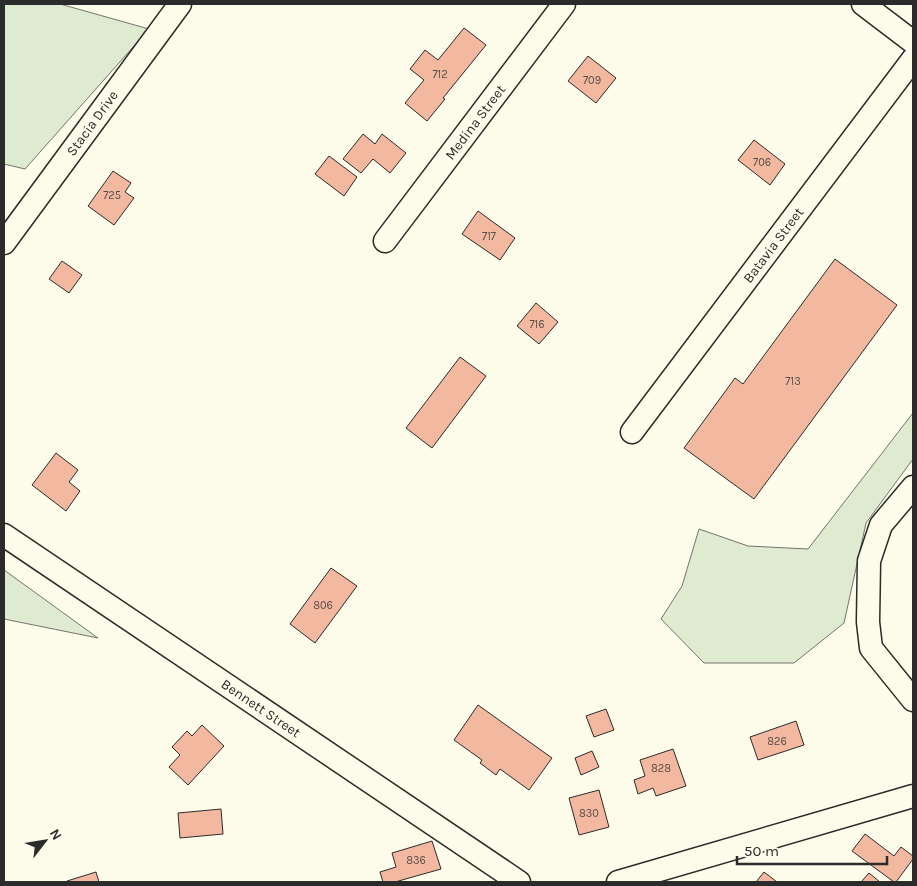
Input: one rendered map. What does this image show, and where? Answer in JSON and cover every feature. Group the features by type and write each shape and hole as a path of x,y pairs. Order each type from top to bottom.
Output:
{"street":[{"name":"Stacia Drive","path":"4,243 180,4"},
{"name":"Medina Street","path":"385,241 564,4"},
{"path":"863,4 913,42"},
{"name":"Batavia Street","path":"632,432 913,59"},
{"path":"913,487 881,525 869,561 868,622 871,648 913,700"},
{"name":"Bennett Street","path":"4,534 519,882"},
{"path":"618,882 913,796"}],"green space":[{"path":"4,4 60,4 149,29 25,169 4,164"},
{"path":"913,413 913,459 866,523 844,623 794,663 704,663 661,619 682,586 699,529 748,546 808,549"},
{"path":"4,570 98,638 4,619"}],"building":[{"path":"464,28 486,45 427,121 405,103 424,80 410,69 425,50 438,60"},
{"path":"588,56 616,78 596,103 568,81"},
{"path":"363,134 375,144 382,134 406,153 390,173 373,159 361,173 343,159"},
{"path":"754,140 785,164 770,185 738,160"},
{"path":"329,156 357,177 344,196 315,174"},
{"path":"113,171 131,183 125,192 134,198 114,225 88,206"},
{"path":"478,211 515,238 500,260 462,234"},
{"path":"835,259 897,305 754,499 684,448 735,378 743,384"},
{"path":"62,261 82,275 69,293 49,279"},
{"path":"536,303 558,322 539,344 517,326"},
{"path":"460,357 486,376 432,448 406,428"},
{"path":"56,453 78,470 69,482 80,491 66,511 32,485"},
{"path":"331,568 357,586 315,643 290,624"},
{"path":"478,705 552,758 529,790 500,769 496,775 480,763 482,760 454,740"},
{"path":"606,709 614,730 594,737 586,716"},
{"path":"796,721 804,745 758,760 750,737"},
{"path":"202,725 224,746 188,785 169,767 180,755 172,747 187,731 192,736"},
{"path":"673,749 686,786 656,796 653,788 638,794 634,780 645,776 640,760"},
{"path":"592,751 599,767 581,775 575,758"},
{"path":"599,790 609,827 579,835 569,798"},
{"path":"221,809 223,834 180,838 178,813"},
{"path":"865,834 894,856 901,847 913,856 913,859 896,882 852,851"},
{"path":"432,841 441,869 395,882 383,882 380,872 396,867 392,853"},
{"path":"96,872 99,882 67,881"},
{"path":"764,872 777,882 756,882"},
{"path":"869,873 880,882 861,882"}]}
